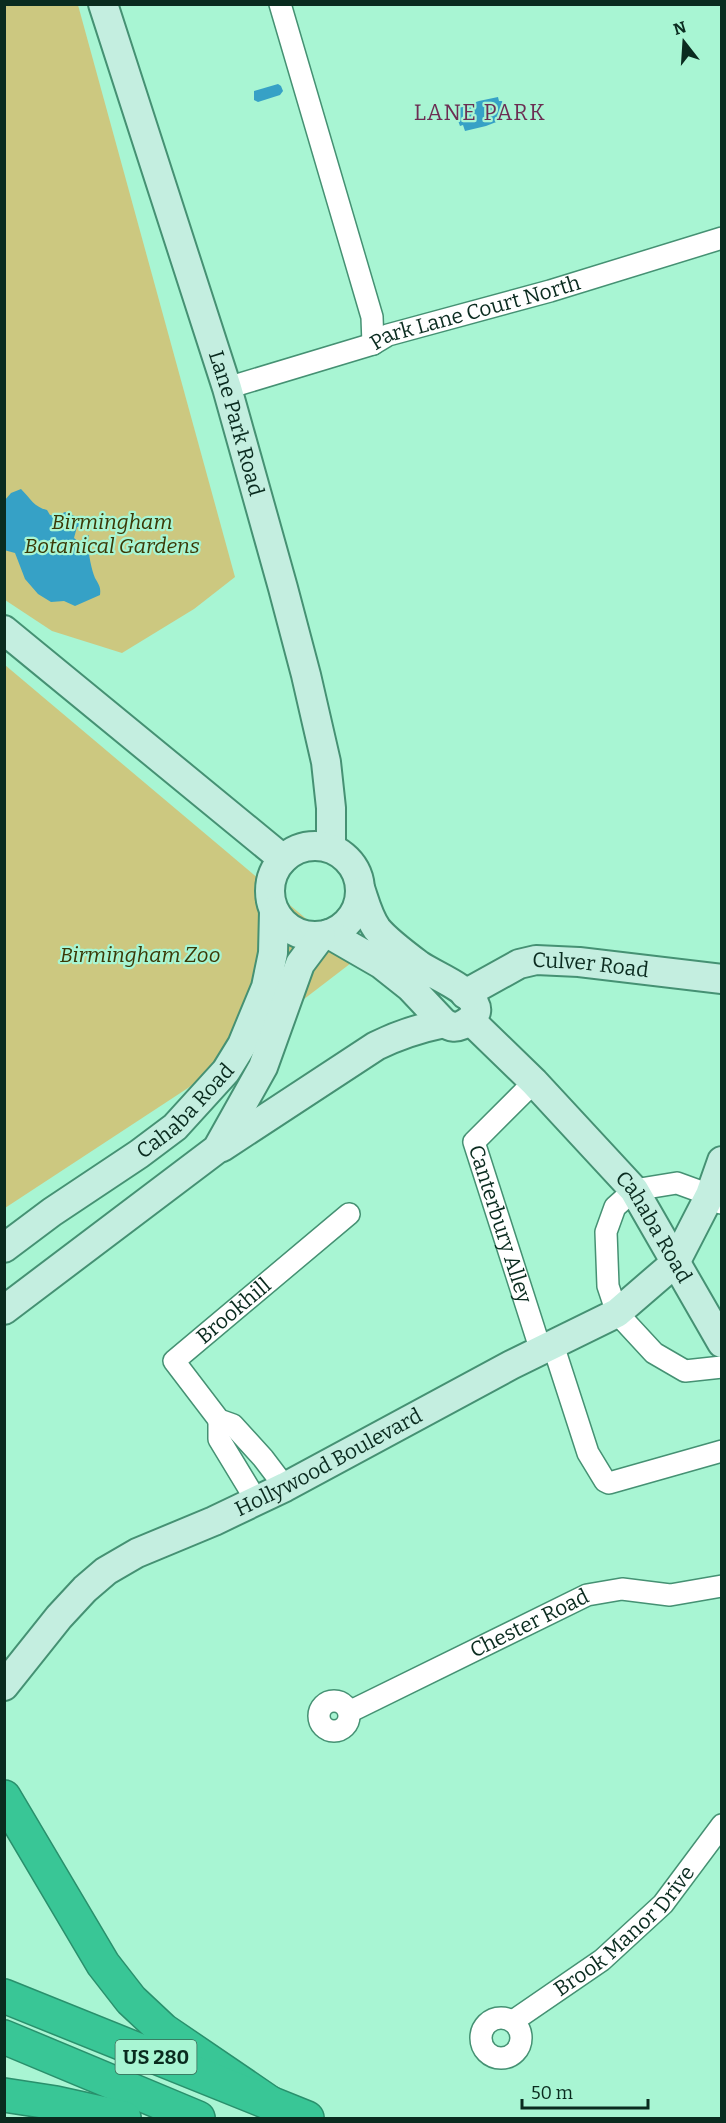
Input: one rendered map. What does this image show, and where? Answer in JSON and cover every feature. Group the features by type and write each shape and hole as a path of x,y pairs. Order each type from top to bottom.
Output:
{"highway":[{"path":"4,1797 103,1964 131,2000 164,2030 273,2105"},
{"name":"US 280","path":"4,1996 307,2118"},
{"name":"US 280","path":"4,2037 198,2118"},
{"path":"4,2095 56,2103 124,2118"}],"street":[{"path":"280,4 372,317 373,344"},
{"name":"Lane Park Road","path":"106,5 227,388 306,675 326,762 331,808 331,848"},
{"name":"Park Lane Court North","path":"227,388 373,344 388,335 550,291 722,238"},
{"path":"4,630 283,859 309,846 331,848"},
{"name":"Cahaba Road","path":"331,848 349,861 379,931 420,965 446,980 460,1012"},
{"name":"Cahaba Road","path":"4,1248 175,1127 226,1071 242,1045 266,987 273,953 274,911 270,891 271,880 283,859"},
{"name":"Cahaba Road","path":"218,1149 263,1067 300,964 325,935 349,921 355,912 361,891"},
{"name":"Cahaba Road","path":"274,911 289,928 310,936 325,935 381,964 410,987 460,1012 534,1082 634,1190 722,1343"},
{"name":"Culver Road","path":"460,1012 519,964 536,960 579,962 722,979"},
{"name":"Cahaba Road","path":"4,1310 218,1149 376,1046 460,1012"},
{"name":"Canterbury Alley","path":"534,1082 474,1142 547,1348 593,1464 604,1481 609,1483 722,1451"},
{"path":"675,1263 716,1200 722,1161"},
{"path":"716,1200 677,1183 634,1190 615,1207 606,1232 608,1286 617,1313 654,1353 685,1371 722,1367"},
{"name":"Brookhill","path":"285,1486 233,1425 219,1420 174,1361 349,1214"},
{"name":"Hollywood Boulevard","path":"4,1686 59,1617 85,1588 106,1571 137,1553 214,1521 285,1486 511,1365 617,1313 675,1263"},
{"name":"Brookhill","path":"219,1420 219,1439 256,1500"},
{"name":"Chester Road","path":"349,1712 587,1595 622,1589 670,1595 722,1586"},
{"name":"Brook Manor Drive","path":"513,2021 602,1960 663,1905 722,1825"}],"green space":[{"name":"Birmingham Botanical Gardens","path":"4,5 78,5 235,577 194,609 122,653 52,631 5,600"},
{"name":"Birmingham Zoo","path":"5,665 355,960 188,1088 5,1208"}],"water":[{"path":"278,84 283,91 280,95 258,102 254,100 254,91"},
{"path":"498,97 506,113 503,114 504,119 465,131 463,125 460,126 456,115 459,113 458,108"},
{"path":"21,489 36,505 47,510 50,515 57,516 65,512 84,520 85,526 77,527 74,538 79,542 89,535 89,557 93,574 100,588 100,595 75,606 64,601 51,602 38,594 25,579 15,553 4,550 5,500 11,493"}],"district":[{"name":"LANE PARK","path":"480,112"}]}
